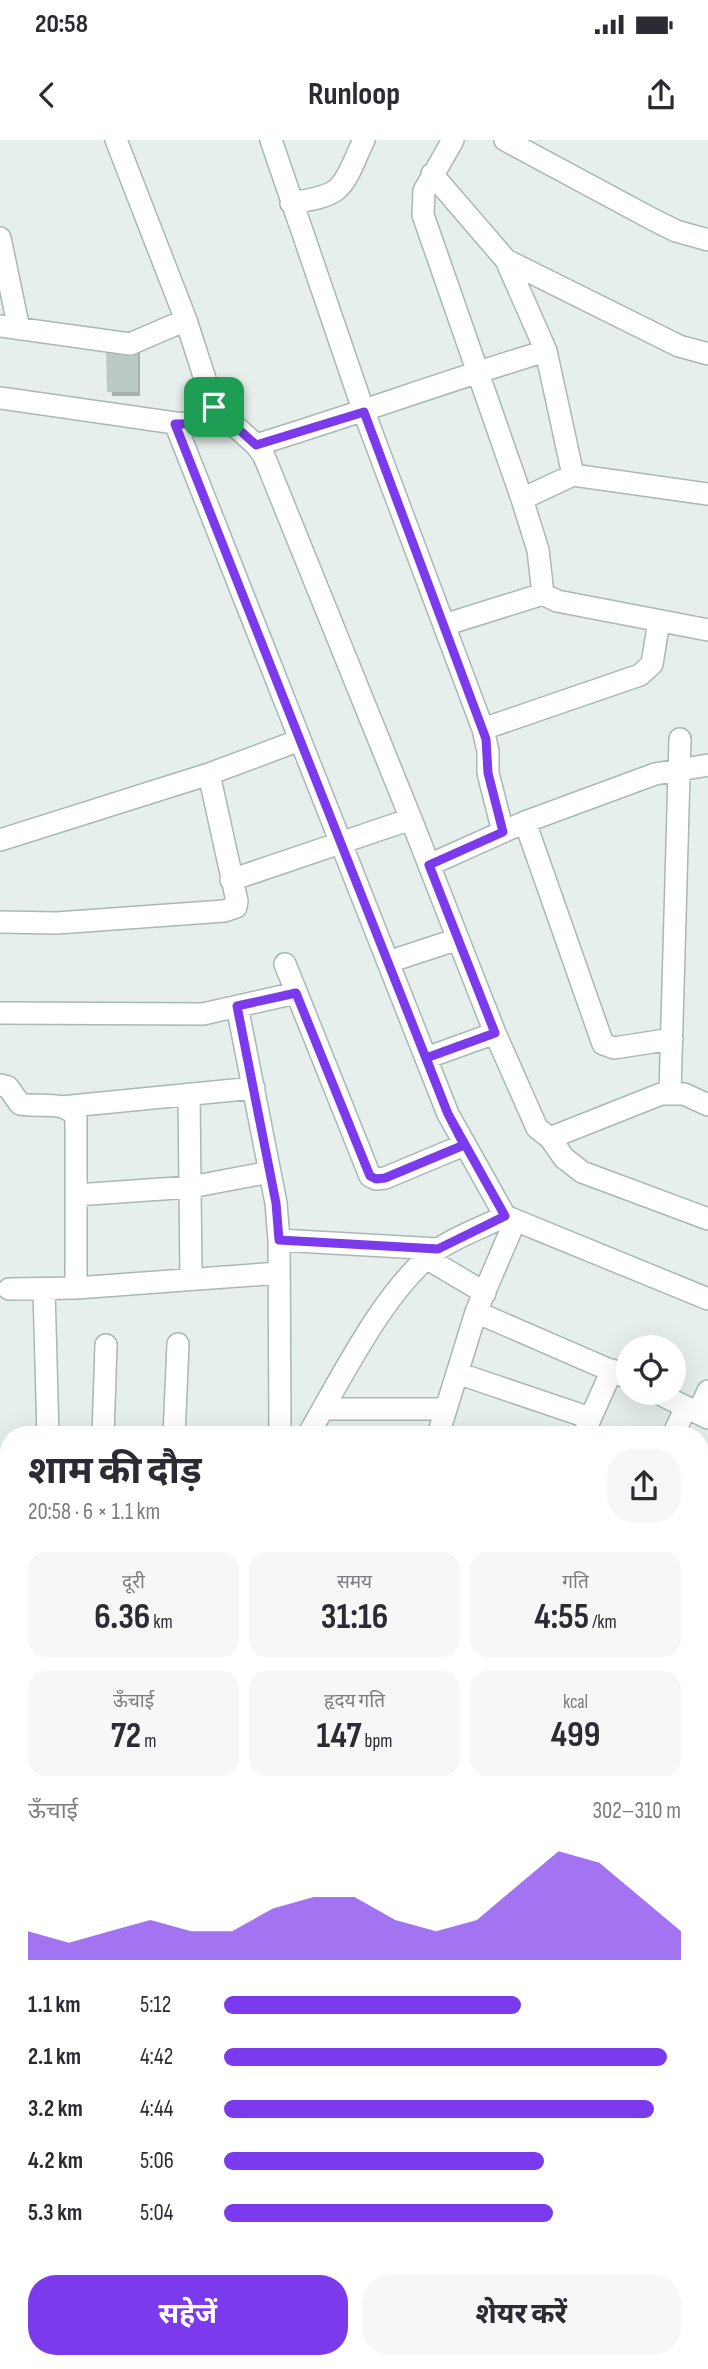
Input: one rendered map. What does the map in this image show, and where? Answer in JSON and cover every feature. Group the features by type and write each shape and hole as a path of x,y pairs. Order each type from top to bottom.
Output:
{"street":[{"path":"0,398 175,424 200,424 213,417 214,407 186,320 116,140"},
{"path":"271,140 364,412 483,729 488,751 488,773 503,832"},
{"path":"291,203 328,195 337,190 364,140"},
{"path":"453,140 424,191 423,215 522,499 538,550 542,594"},
{"path":"505,140 676,231 708,240"},
{"path":"432,174 506,260 546,351 573,475"},
{"path":"0,237 9,328 130,344 186,320"},
{"path":"506,260 679,346 708,354"},
{"path":"256,445 546,351"},
{"path":"214,407 256,445 264,456 495,1033 537,1128 550,1138 564,1158 582,1171 708,1219"},
{"path":"175,424 448,1114 464,1145 510,1218 708,1299"},
{"path":"522,499 573,475 708,494"},
{"path":"444,625 542,594 557,601 708,630"},
{"path":"483,729 640,675 652,664 659,621"},
{"path":"670,1093 680,738"},
{"path":"0,840 209,774 300,740"},
{"path":"429,865 525,822 655,774 708,765"},
{"path":"0,922 57,923 224,911 236,907 237,901 209,774"},
{"path":"231,880 411,819"},
{"path":"525,822 603,1044 614,1048 672,1040"},
{"path":"388,962 458,939"},
{"path":"285,964 370,1176 376,1179 385,1178 464,1145"},
{"path":"0,1013 203,1014 296,993"},
{"path":"237,1006 276,1203 279,1240 280,1426"},
{"path":"426,1058 495,1033"},
{"path":"0,1085 8,1087 20,1104 61,1107 69,1109 76,1117 76,1288"},
{"path":"61,1107 254,1088"},
{"path":"189,1094 191,1279"},
{"path":"550,1138 661,1094 684,1094 708,1105"},
{"path":"76,1195 191,1187 271,1172"},
{"path":"313,1426 370,1329 408,1279 433,1254 510,1218"},
{"path":"441,1426 476,1312 510,1218"},
{"path":"279,1240 433,1254 485,1293"},
{"path":"9,1289 44,1290 279,1273"},
{"path":"44,1290 48,1426"},
{"path":"476,1312 616,1372"},
{"path":"174,1426 178,1343"},
{"path":"103,1426 106,1345"},
{"path":"457,1373 585,1426"},
{"path":"588,1426 616,1380"},
{"path":"682,1426 697,1412 708,1391"},
{"path":"323,1409 446,1409"}],"building":[{"path":"137,346 137,391 108,391 107,347"}],"route":[{"path":"214,407 213,417 200,424 175,424 448,1114 505,1216 438,1249 279,1240 276,1203 237,1006 296,993 370,1176 376,1179 385,1178 464,1145 448,1114 426,1058 495,1033 429,865 503,832 492,797 486,739 364,412 256,445 214,407"}]}
